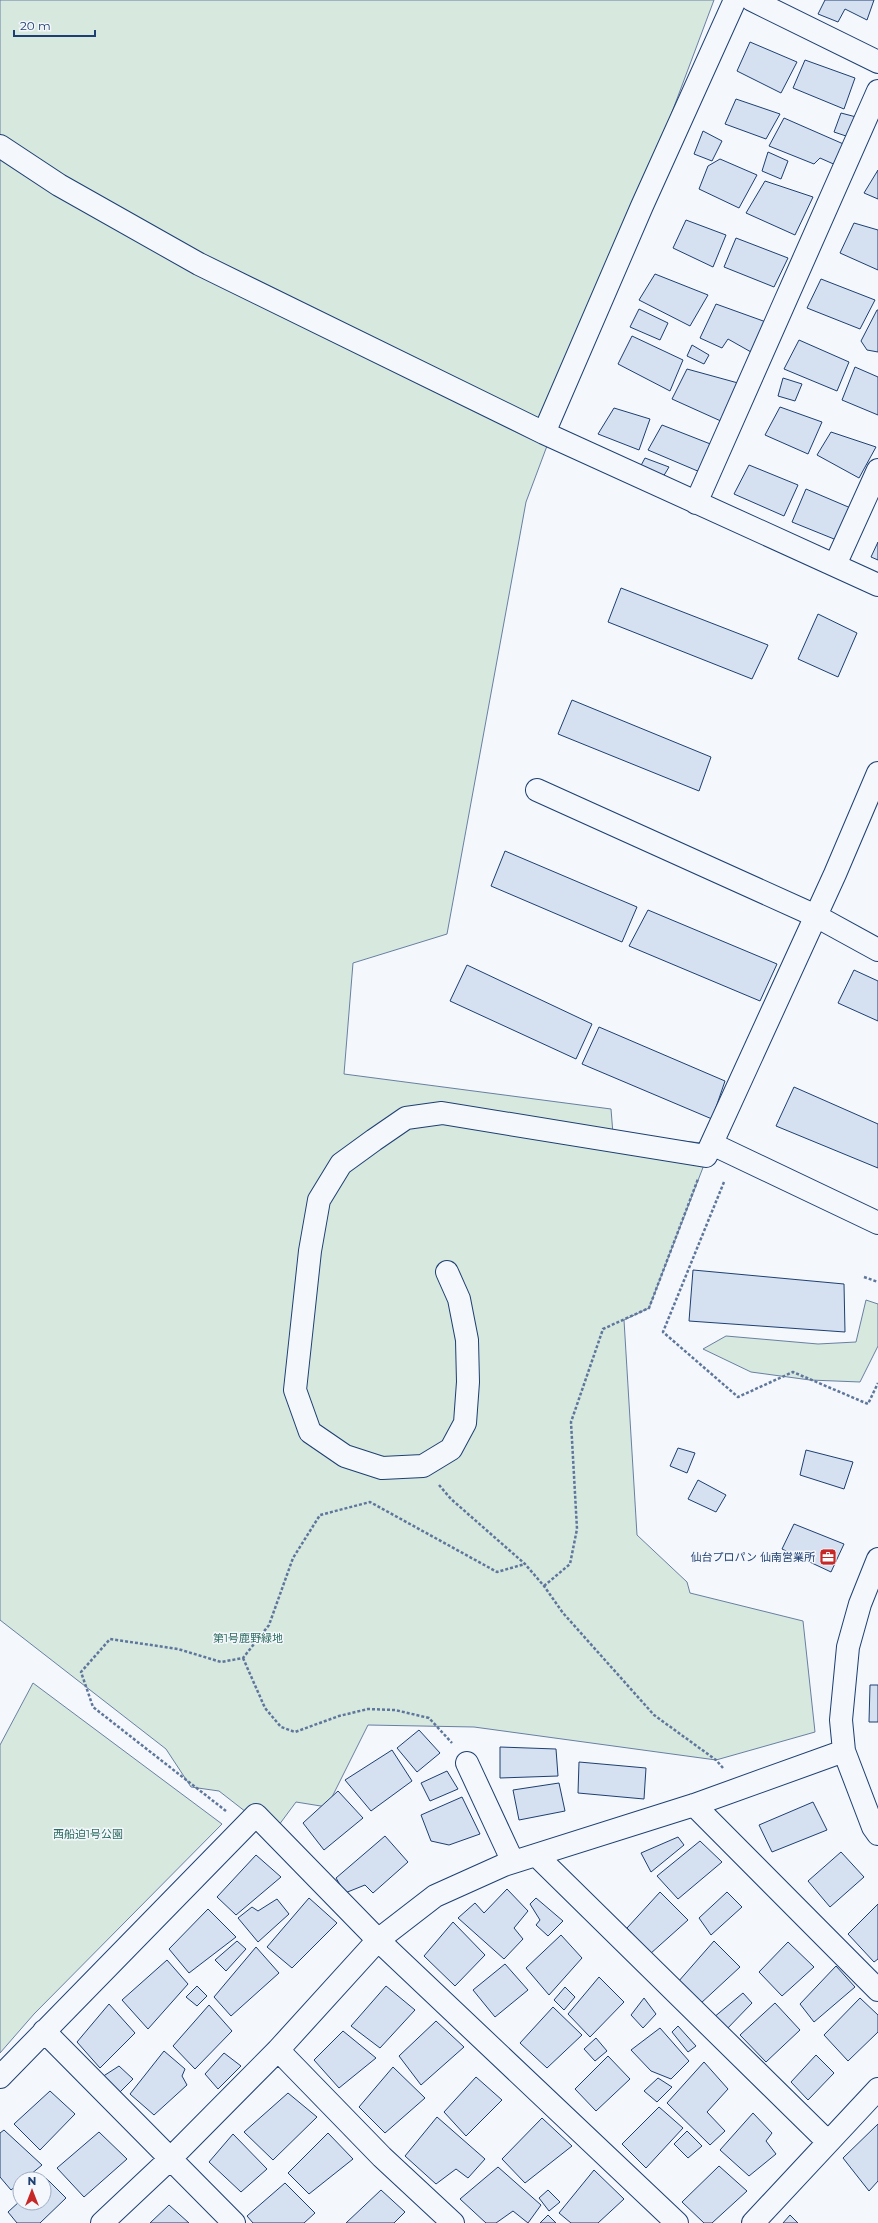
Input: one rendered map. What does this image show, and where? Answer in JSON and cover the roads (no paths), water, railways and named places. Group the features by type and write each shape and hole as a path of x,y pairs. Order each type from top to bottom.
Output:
{"street":[{"path":"544,433 642,206 735,0"},
{"path":"752,0 878,62"},
{"path":"696,503 878,91"},
{"path":"0,146 59,185 199,264 544,433 878,585"},
{"path":"835,565 878,470"},
{"path":"709,1150 816,916 878,773"},
{"path":"537,790 816,916 878,950"},
{"path":"447,1272 459,1299 467,1340 468,1382 465,1423 451,1449 423,1466 382,1468 345,1456 310,1432 296,1390 310,1251 319,1200 341,1164 406,1118 442,1113 709,1150 878,1223"},
{"path":"878,1559 860,1604 848,1647 841,1720 844,1750 873,1827 878,1834"},
{"path":"102,2223 170,2159 278,2050 378,1940 435,1896 513,1862 694,1805 844,1750"},
{"path":"467,1763 513,1862"},
{"path":"694,1805 878,1990"},
{"path":"0,2077 256,1816 378,1940 677,2223"},
{"path":"536,1855 828,2142"},
{"path":"44,2031 234,2223"},
{"path":"278,2050 382,2157 453,2223"},
{"path":"753,2223 878,2089"}],"place":[{"name":"仙台プロパン 仙南営業所","path":"828,1557"}],"park label":[{"name":"第1号鹿野緑地","path":"248,1638"},
{"name":"西船迫1号公園","path":"88,1834"}]}
